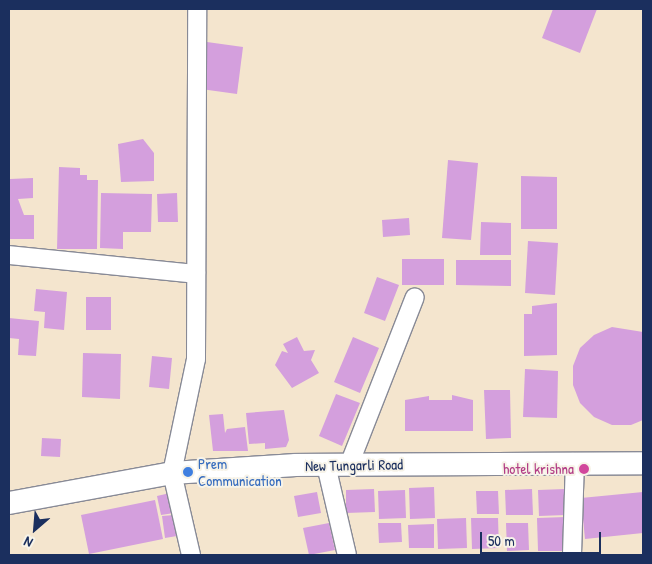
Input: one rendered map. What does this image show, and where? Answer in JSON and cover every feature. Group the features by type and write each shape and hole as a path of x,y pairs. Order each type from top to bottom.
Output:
{"street":[{"path":"191,555 172,473 196,359 197,9"},
{"path":"9,254 196,274"},
{"path":"348,465 416,297"},
{"path":"572,555 575,462"},
{"name":"New Tungarli Road","path":"9,503 172,473 326,465 643,463"},
{"path":"326,465 347,555"}],"building":[{"path":"553,9 597,9 580,53 542,38"},
{"path":"207,42 243,47 237,94 201,89"},
{"path":"143,139 154,153 154,181 121,182 118,144"},
{"path":"448,160 478,163 471,240 442,238"},
{"path":"59,167 80,168 80,175 87,175 87,180 98,180 97,249 57,249"},
{"path":"521,176 557,177 557,229 521,229"},
{"path":"33,178 33,198 18,199 24,215 34,215 34,239 9,239 10,179"},
{"path":"101,193 152,194 151,232 123,232 123,249 100,248"},
{"path":"177,193 178,222 158,222 157,194"},
{"path":"409,218 410,235 383,237 382,220"},
{"path":"481,222 511,223 511,255 480,255"},
{"path":"528,241 558,243 555,295 525,293"},
{"path":"402,259 444,259 444,285 402,285"},
{"path":"456,260 511,260 511,286 456,285"},
{"path":"377,277 399,285 385,321 364,313"},
{"path":"36,289 67,292 64,330 44,328 45,312 34,311"},
{"path":"86,297 111,297 111,330 86,330"},
{"path":"557,303 557,355 524,356 524,314 532,314 532,306"},
{"path":"9,318 39,321 36,356 18,355 19,339 9,338"},
{"path":"612,327 643,332 643,420 631,425 612,425 594,417 580,403 573,385 573,366 580,348 594,335"},
{"path":"297,337 304,351 315,350 311,360 319,373 292,388 275,365 282,351 288,353 283,344"},
{"path":"353,337 379,348 360,393 334,382"},
{"path":"83,353 121,354 120,399 82,397"},
{"path":"152,356 172,358 169,389 149,387"},
{"path":"525,369 558,371 557,418 523,417"},
{"path":"484,390 510,390 511,438 486,439"},
{"path":"336,394 360,403 342,446 319,436"},
{"path":"452,395 473,400 473,431 405,431 405,400 429,396 429,400 452,400"},
{"path":"284,410 289,440 286,447 265,449 265,443 249,444 246,413"},
{"path":"223,414 225,433 227,429 245,427 248,451 213,451 209,415"},
{"path":"42,438 61,439 60,457 41,456"},
{"path":"434,487 435,518 410,519 409,488"},
{"path":"374,489 375,512 346,513 346,490"},
{"path":"532,489 533,515 506,515 505,490"},
{"path":"565,489 566,515 539,516 538,490"},
{"path":"405,490 406,518 379,519 378,491"},
{"path":"476,491 498,491 499,514 477,514"},
{"path":"317,492 321,513 298,517 294,496"},
{"path":"643,492 643,533 585,539 581,498"},
{"path":"170,493 174,513 161,515 157,496"},
{"path":"155,500 163,539 89,554 81,515"},
{"path":"174,515 177,536 165,538 162,516"},
{"path":"566,517 567,551 538,551 537,518"},
{"path":"466,518 467,548 438,549 437,519"},
{"path":"471,518 498,518 499,548 472,549"},
{"path":"329,523 335,550 309,555 303,528"},
{"path":"378,523 401,523 402,542 379,543"},
{"path":"506,523 528,523 529,550 507,551"},
{"path":"434,524 434,548 409,548 408,525"}],"place":[{"name":"hotel krishna","path":"584,469"},
{"name":"Prem Communication","path":"188,472"}]}
